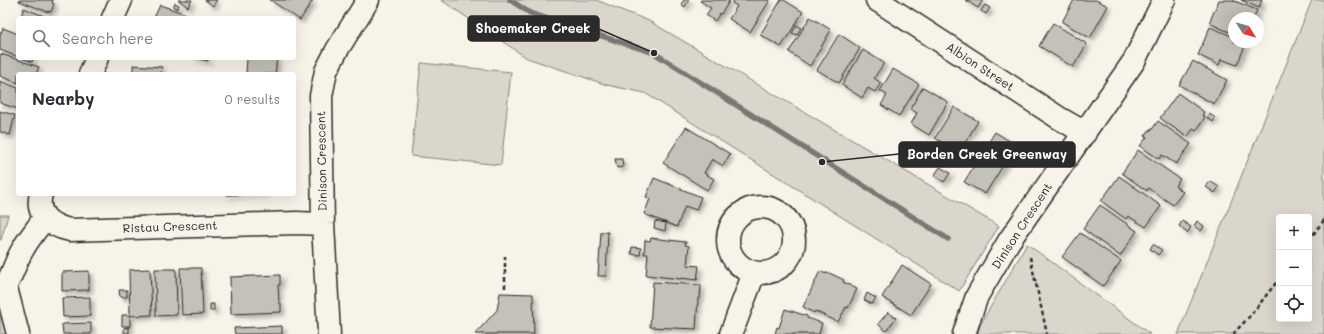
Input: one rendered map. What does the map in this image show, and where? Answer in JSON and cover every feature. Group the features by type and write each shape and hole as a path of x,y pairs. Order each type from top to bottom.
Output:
{"street":[{"path":"114,16 121,0"},
{"name":"Dinison Crescent","path":"329,334 323,224 321,96 326,71 337,50 368,0"},
{"name":"Albion Street","path":"877,0 1059,118 1085,133"},
{"name":"Dinison Crescent","path":"964,334 977,296 1005,248 1134,61 1164,0"},
{"path":"91,72 96,60"},
{"path":"18,334 3,291 23,248 45,217 40,209 39,201 40,196"},
{"name":"Ristau Crescent","path":"45,217 51,223 61,228 70,230 296,223 323,224"},
{"path":"731,334 754,273"}],"path":[{"path":"1312,236 1324,220"},
{"path":"505,254 505,288"},
{"path":"1030,257 1047,334"},
{"path":"1233,334 1250,316 1276,283"}],"shaded area":[{"path":"441,0 596,0 649,21 999,226 959,291 645,93 607,85 527,58"},
{"path":"1312,0 1324,0 1324,334 1178,334"},
{"path":"421,63 511,72 501,165 411,156"},
{"path":"0,215 8,215 1,240 0,240"},
{"path":"1027,244 1150,334 978,334 980,325"},
{"path":"2,316 8,321 8,334 0,334 0,317"}],"building":[{"path":"19,0 53,0 52,3 54,4 51,12 48,12"},
{"path":"178,0 192,0 188,7"},
{"path":"205,0 217,0 213,6"},
{"path":"270,0 313,0 300,20"},
{"path":"684,0 689,0 685,7 681,4"},
{"path":"730,0 715,21 706,15 711,8 700,1"},
{"path":"734,0 770,0 750,32 729,19 737,6 732,3"},
{"path":"781,0 784,0 803,12 781,47 760,35"},
{"path":"965,0 983,0 978,8"},
{"path":"1074,0 1096,0 1108,6 1090,38 1062,22"},
{"path":"1219,0 1232,0 1257,10 1256,12 1228,12 1228,32 1209,23"},
{"path":"1241,0 1262,0 1259,8"},
{"path":"175,3 179,5 177,9 173,7"},
{"path":"160,5 186,14 186,16 155,16"},
{"path":"985,5 990,8 986,14 981,11"},
{"path":"24,8 44,16 21,16"},
{"path":"810,17 831,30 810,66 789,52"},
{"path":"1053,23 1087,44 1073,67 1039,46"},
{"path":"797,25 801,28 797,35 792,33"},
{"path":"1210,27 1228,34 1228,48 1244,48 1237,65 1221,59 1219,65 1198,55"},
{"path":"3,28 16,33 16,56 0,50 0,35"},
{"path":"839,34 860,48 839,83 817,70"},
{"path":"863,50 884,63 874,78 881,83 875,92 868,88 862,98 842,85"},
{"path":"1,54 39,67 37,72 16,72 16,82 0,76"},
{"path":"247,60 277,60 275,72 246,72"},
{"path":"1193,61 1227,80 1214,104 1179,85"},
{"path":"133,65 162,67 161,72 133,72"},
{"path":"893,69 919,84 899,116 881,105 887,95 880,91"},
{"path":"0,81 16,87 16,108 0,103"},
{"path":"923,87 948,102 929,135 911,124 917,113 910,109"},
{"path":"1178,93 1204,112 1202,115 1205,117 1196,131 1193,129 1187,137 1160,118"},
{"path":"954,107 978,121 959,153 958,152 955,157 946,151 949,147 935,138"},
{"path":"0,111 15,115 10,135 0,132"},
{"path":"1210,114 1215,118 1213,122 1207,118"},
{"path":"1158,121 1191,144 1176,164 1162,155 1159,159 1140,146 1147,137 1145,136 1150,129 1151,131"},
{"path":"686,127 730,154 723,166 712,159 704,173 714,179 707,190 663,163"},
{"path":"995,132 1016,145 985,194 964,182"},
{"path":"1138,150 1180,179 1175,186 1183,192 1173,205 1148,188 1147,191 1122,173"},
{"path":"615,159 622,159 623,167 617,168"},
{"path":"940,167 950,173 944,182 934,176"},
{"path":"1119,176 1161,206 1146,227 1128,216 1126,219 1101,201"},
{"path":"654,178 701,197 696,210 685,206 677,227 644,214 650,199 646,197"},
{"path":"1210,181 1219,187 1215,193 1206,187"},
{"path":"1100,205 1137,231 1120,256 1083,229"},
{"path":"655,221 666,223 665,231 654,228"},
{"path":"1182,221 1191,227 1187,233 1179,226"},
{"path":"1197,221 1204,226 1201,231 1194,226"},
{"path":"601,232 608,232 606,276 598,276"},
{"path":"1080,233 1121,261 1103,286 1062,257"},
{"path":"651,238 686,242 685,245 689,246 687,265 699,266 697,280 646,275 648,254 644,254 645,240 650,241"},
{"path":"1153,244 1162,250 1158,255 1150,249"},
{"path":"632,247 641,248 640,255 631,254"},
{"path":"902,265 931,284 911,315 882,297"},
{"path":"180,268 201,268 203,314 182,315"},
{"path":"150,269 152,315 130,316 129,270"},
{"path":"155,269 176,269 177,315 156,316"},
{"path":"89,271 89,290 62,291 62,272"},
{"path":"820,271 826,274 827,272 844,280 843,282 857,289 848,308 846,307 838,322 803,307"},
{"path":"280,275 280,285 278,285 281,312 231,314 230,277"},
{"path":"653,282 701,285 700,298 698,298 696,329 650,327"},
{"path":"119,290 127,290 127,297 120,297"},
{"path":"500,293 533,294 534,334 475,334 497,310"},
{"path":"867,293 876,298 872,304 864,300"},
{"path":"90,297 90,316 63,317 62,298"},
{"path":"210,304 214,304 214,311 210,311"},
{"path":"785,309 807,316 807,318 822,323 819,334 775,334 777,327 779,328"},
{"path":"888,312 896,318 886,331 878,324"},
{"path":"122,315 130,315 130,326 122,326"},
{"path":"91,323 91,334 63,334 62,324"},
{"path":"282,326 282,334 235,334 234,328"},
{"path":"129,327 129,333 124,333 124,328"}],"waterway":[{"path":"510,0 530,13 654,53 948,239"}],"place":[{"name":"Shoemaker Creek","path":"654,53"},
{"name":"Borden Creek Greenway","path":"822,162"}]}
